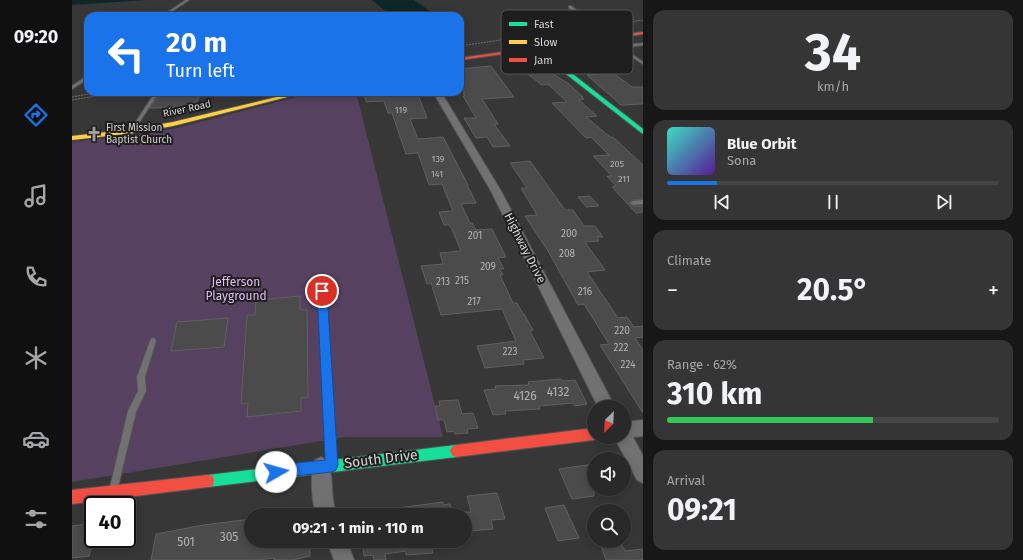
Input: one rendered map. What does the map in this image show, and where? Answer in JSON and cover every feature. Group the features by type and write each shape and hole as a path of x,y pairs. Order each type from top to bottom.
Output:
{"main road":[{"path":"464,58 501,53"},
{"path":"573,74 643,132"},
{"name":"River Road","path":"72,138 132,131 211,116 288,96"},
{"name":"South Drive","path":"72,497 587,435"}],"street":[{"name":"Highway Drive","path":"438,96 496,191 603,400"},
{"path":"631,429 643,428"},
{"path":"627,444 643,474"},
{"path":"324,508 326,466"},
{"path":"340,548 344,560"}],"lane":[{"path":"169,12 188,0"},
{"path":"570,6 575,10"},
{"path":"633,45 643,44"},
{"path":"633,56 643,63"},
{"path":"72,88 84,80"},
{"path":"132,131 154,96"},
{"path":"634,203 643,202"},
{"path":"322,291 326,466"},
{"path":"112,492 132,411 142,391 141,377 153,341"}],"path":[{"path":"633,21 643,20"},
{"path":"464,45 501,40"},
{"path":"72,97 84,95"},
{"path":"72,100 96,96"}],"green space":[{"name":"Jefferson Playground","path":"301,96 357,96 443,437 345,437 72,482 72,142 135,135 177,128"}],"water":[{"path":"72,0 147,0 72,5"},
{"path":"372,0 414,0 431,12 388,12"}],"building":[{"path":"491,66 514,97 482,99 498,124 494,124 510,146 493,147 487,137 476,138 464,118 476,118 463,96 465,96 464,69"},
{"path":"528,74 553,74 569,84 584,99 579,100 597,116 586,117 610,137 613,137 643,165 643,199 633,200 629,203 633,206 643,206 643,212 636,213 612,187 616,186 607,176 612,176 593,156 609,155 591,137 586,138 552,103 567,102 548,84 542,85"},
{"path":"614,74 632,87 643,87 643,104 621,105 587,75"},
{"path":"158,96 200,96 194,107 150,108"},
{"path":"365,96 419,96 427,118 410,119 418,139 443,137 476,203 461,204 470,223 472,223 476,230 492,229 506,257 498,258 504,269 499,269 503,275 500,275 513,303 517,303 533,330 530,331 544,358 523,360 524,364 485,368 477,346 516,341 502,309 441,315 431,283 427,284 421,266 443,264 440,253 461,251 452,229 449,225 444,225 439,212 453,211 442,184 429,185 418,153 406,154 392,113 388,113 384,101 366,102"},
{"path":"530,161 565,210 573,210 584,226 595,226 603,237 597,237 599,241 585,242 605,270 587,272 618,318 627,317 634,327 643,326 643,337 635,338 643,350 643,413 600,345 609,344 584,304 578,305 548,251 525,216 537,215 521,188 527,188 510,163"},
{"path":"590,196 599,206 586,207 578,197"},
{"path":"300,296 300,310 307,310 308,397 301,398 301,411 247,417 248,403 241,404 247,315 255,315 256,300"},
{"path":"228,318 224,347 171,351 177,322"},
{"path":"561,379 563,381 575,380 587,404 575,406 573,403 539,406 540,409 505,411 506,414 493,415 484,390 496,389 495,386 529,385 528,382"},
{"path":"458,400 462,414 473,413 478,428 467,429 468,433 455,434 454,431 447,432 444,420 438,420 435,406 440,406 439,401"},
{"path":"587,465 587,496 594,496 572,499 559,469"},
{"path":"497,493 505,519 491,520 493,529 472,531 472,508 470,508 467,496"},
{"path":"443,502 443,505 450,504 451,508 398,508"},
{"path":"564,505 579,538 558,541 545,508"},
{"path":"244,520 244,548 309,548 310,556 293,560 274,560 274,558 257,560 151,560 156,534 203,525"},
{"path":"84,524 84,548 91,548 89,556 72,558 72,526"},
{"path":"363,548 432,548 433,553 406,555 406,551 385,554 386,560 374,560 373,555 364,556"},
{"path":"602,548 624,548 625,551 643,549 643,560 606,560"}],"traffic: fast":[{"path":"569,74 643,132"},
{"path":"208,481 456,451"}],"traffic: slow":[{"path":"72,138 134,131 173,124 288,96"}],"traffic: jam":[{"path":"633,34 643,33"},
{"path":"464,58 501,53"},
{"path":"456,451 587,435"},
{"path":"72,497 208,481"}],"place":[{"name":"First Mission Baptist Church","path":"94,134"}],"route":[{"path":"276,472 332,465 322,291"}]}
